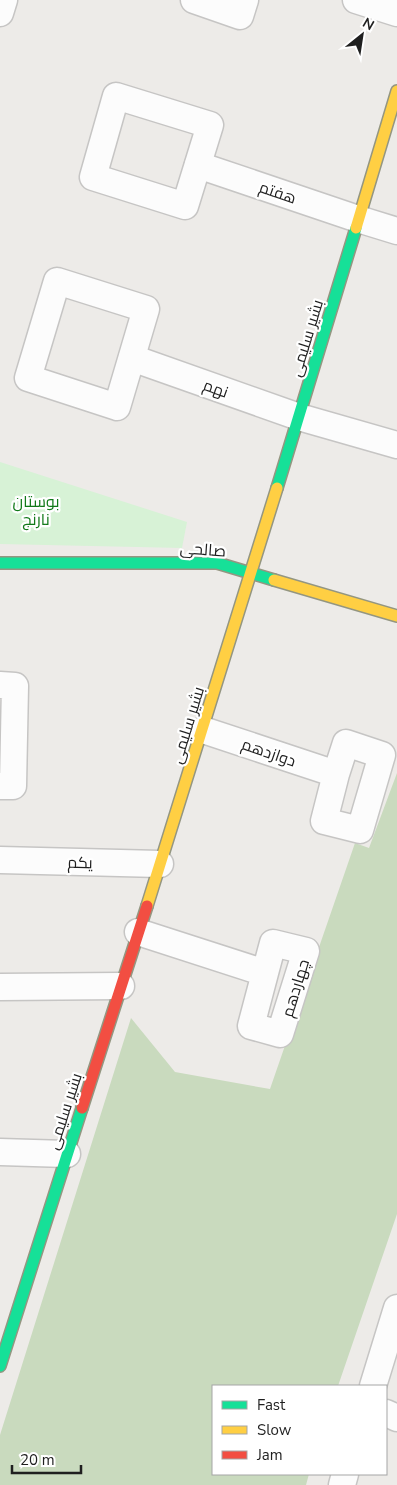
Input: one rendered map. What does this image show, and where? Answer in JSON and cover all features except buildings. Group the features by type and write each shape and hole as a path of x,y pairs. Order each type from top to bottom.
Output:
{"main road":[{"name":"بشیر سلیمی","path":"0,1366 4,1339 68,1154 160,864 299,417 397,91"},
{"name":"صالحی","path":"0,563 217,564 251,572 397,616"}],"street":[{"path":"0,12 4,0"},
{"path":"194,0 240,16 245,0"},
{"path":"356,0 397,13"},
{"path":"116,96 210,125 198,165 185,206 93,177 116,96"},
{"name":"هفتم","path":"198,165 397,231"},
{"path":"57,281 146,310 132,358 117,407 28,378 57,281"},
{"name":"نهم","path":"132,358 299,417 397,445"},
{"path":"0,685 15,686 13,786 0,786"},
{"name":"دوازدهم","path":"202,730 336,774"},
{"name":"یکم","path":"0,860 160,864"},
{"name":"چهاردهم","path":"138,932 265,973"},
{"path":"0,987 121,986"},
{"path":"0,1152 68,1154"},
{"path":"372,1385 397,1308"}],"green space":[{"name":"بوستان نارنج","path":"0,462 187,522 182,548 0,544"},
{"path":"397,773 397,1214 338,1385 212,1385 212,1475 309,1475 306,1485 0,1485 0,1435 131,1018 175,1072 270,1089 355,843 369,848"}],"traffic: fast":[{"path":"277,488 356,228"},
{"path":"0,563 217,563 274,580"},
{"path":"0,1366 82,1108"}],"traffic: slow":[{"path":"356,228 397,91"},
{"path":"147,906 277,488"},
{"path":"274,580 397,616"}],"traffic: jam":[{"path":"82,1108 147,906"}]}
